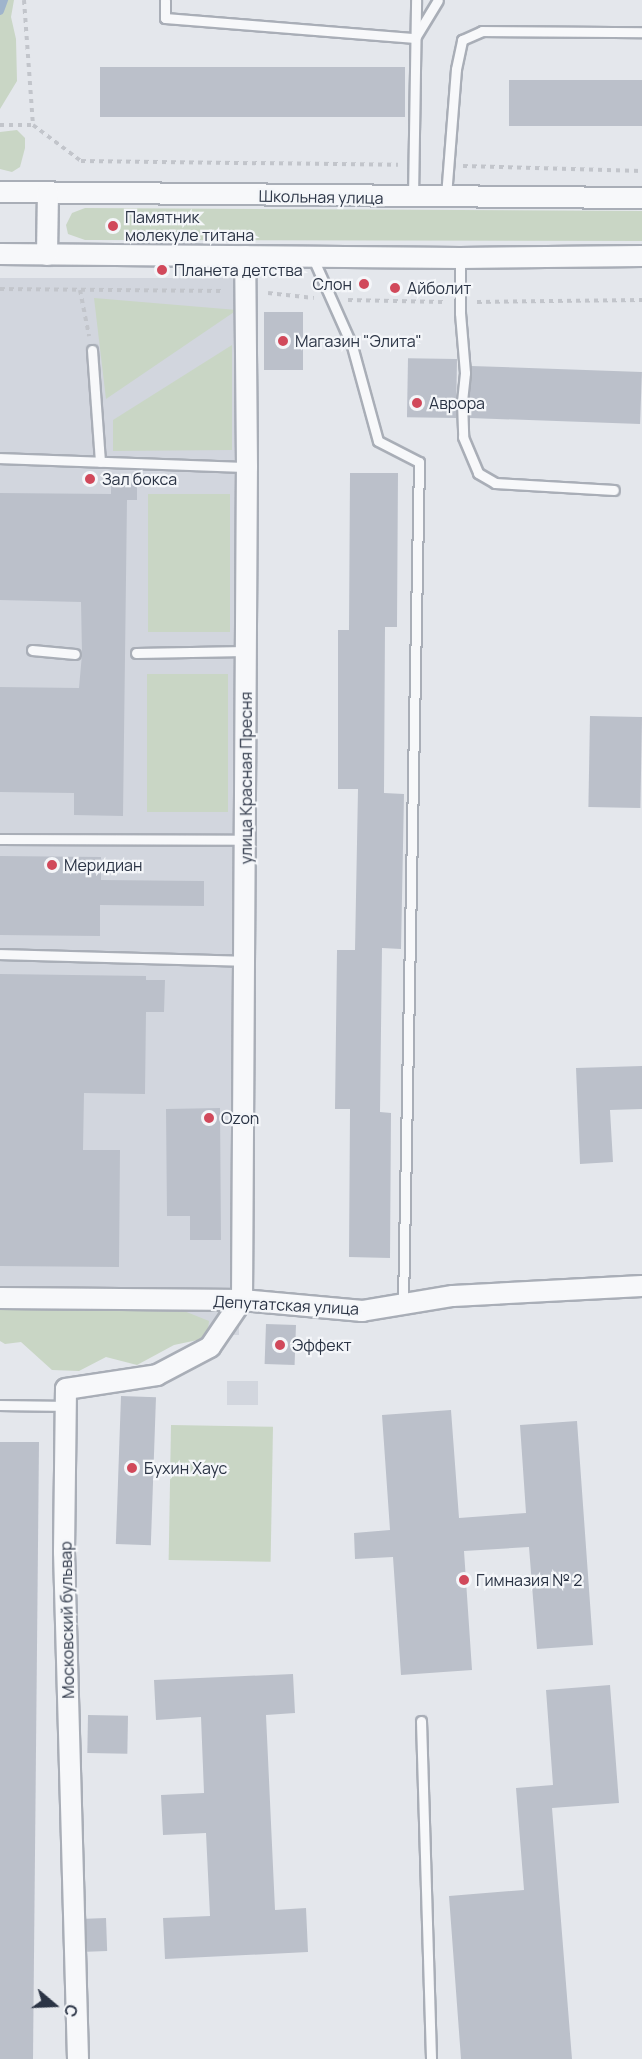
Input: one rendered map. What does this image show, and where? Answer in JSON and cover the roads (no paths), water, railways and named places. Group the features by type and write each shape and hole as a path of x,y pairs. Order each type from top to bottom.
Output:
{"street":[{"name":"Школьная улица","path":"0,192 413,198 642,198"},
{"path":"47,255 48,193"},
{"path":"0,254 460,258 642,256"},
{"name":"улица Красная Пресня","path":"242,1300 248,467 244,256"},
{"name":"Депутатская улица","path":"0,1298 242,1300 362,1311 453,1296 642,1286"},
{"path":"66,1406 66,1389 157,1375 210,1347 242,1300"},
{"name":"Московский бульвар","path":"66,1406 64,1552 78,2059"}],"lane":[{"path":"165,0 165,18 415,38"},
{"path":"413,198 416,0"},
{"path":"415,38 438,0"},
{"path":"446,198 456,69 462,40 482,31 642,32"},
{"path":"312,256 352,346 378,441 419,462 403,1304"},
{"path":"460,258 460,313 465,373 462,401 463,437 478,473 495,483 614,490"},
{"path":"92,350 100,462"},
{"path":"0,458 248,467"},
{"path":"32,650 75,654"},
{"path":"136,653 246,651"},
{"path":"0,839 246,840"},
{"path":"0,954 246,961"},
{"path":"0,1405 66,1406"},
{"path":"421,1721 431,2059"}],"waterway":[{"path":"0,11 4,0"}],"place":[{"name":"Памятник молекуле титана","path":"113,226"},
{"name":"Планета детства","path":"162,270"},
{"name":"Слон","path":"364,284"},
{"name":"Айболит","path":"395,288"},
{"name":"Магазин \"Элита\"","path":"283,341"},
{"name":"Аврора","path":"417,403"},
{"name":"Зал бокса","path":"90,479"},
{"name":"Меридиан","path":"52,865"},
{"name":"Ozon","path":"209,1118"},
{"name":"Эффект","path":"280,1345"},
{"name":"Бухин Хаус","path":"132,1468"},
{"name":"Гимназия № 2","path":"464,1580"}]}
